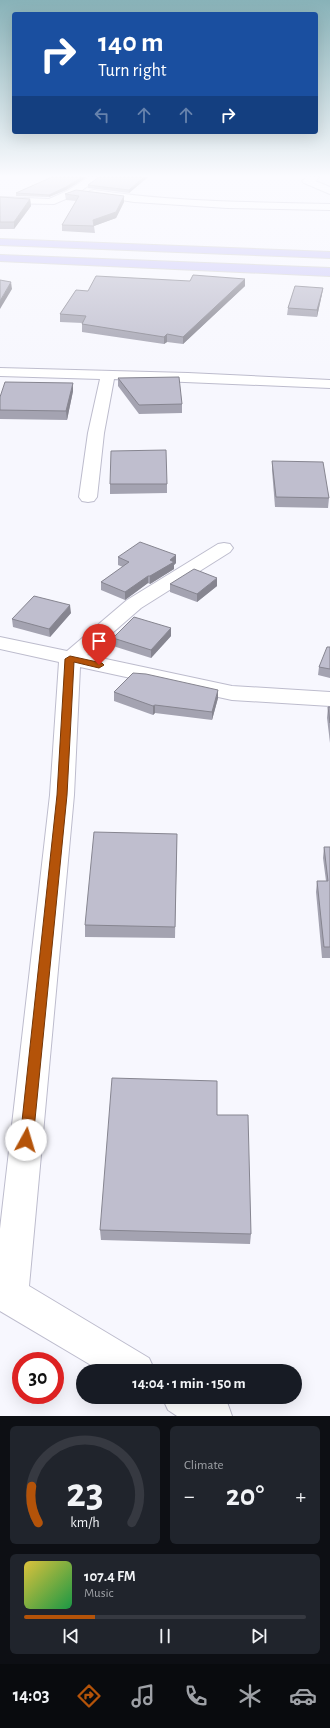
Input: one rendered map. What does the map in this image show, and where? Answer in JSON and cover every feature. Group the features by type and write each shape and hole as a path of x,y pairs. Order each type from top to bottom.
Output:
{"main road":[{"path":"27,243 330,255"},
{"path":"0,258 330,272"}],"street":[{"path":"0,372 330,384"},
{"path":"88,497 96,433 108,375"},
{"path":"124,1364 5,1293 62,795 70,659 134,604 224,548"},
{"path":"0,643 232,694 330,699"},
{"path":"193,1404 213,1416"}],"building":[{"path":"193,275 245,279 183,337 167,334 164,337 82,324 86,316 60,314 76,290 88,291 96,276 190,281"},
{"path":"0,280 11,282 0,301"},
{"path":"295,286 323,288 317,310 288,308"},
{"path":"179,377 182,404 139,405 118,378"},
{"path":"5,382 73,383 66,411 0,410 0,397"},
{"path":"166,450 167,484 110,484 111,451"},
{"path":"272,461 323,462 329,498 276,497"},
{"path":"140,542 176,555 170,560 174,562 148,576 125,592 101,582 129,562 118,557"},
{"path":"194,569 217,578 197,594 170,584"},
{"path":"34,596 70,605 49,629 12,619"},
{"path":"134,617 171,628 151,650 113,638"},
{"path":"327,647 330,647 330,669 319,667"},
{"path":"133,673 146,674 218,690 212,712 153,706 114,692"},
{"path":"328,707 330,707 330,723"},
{"path":"94,832 177,834 175,927 85,925"},
{"path":"324,847 330,847 330,947 324,947 317,881 328,881"},
{"path":"112,1078 217,1081 217,1115 248,1115 251,1234 100,1230"}],"route":[{"path":"26,1140 62,795 70,659 99,665"}]}
